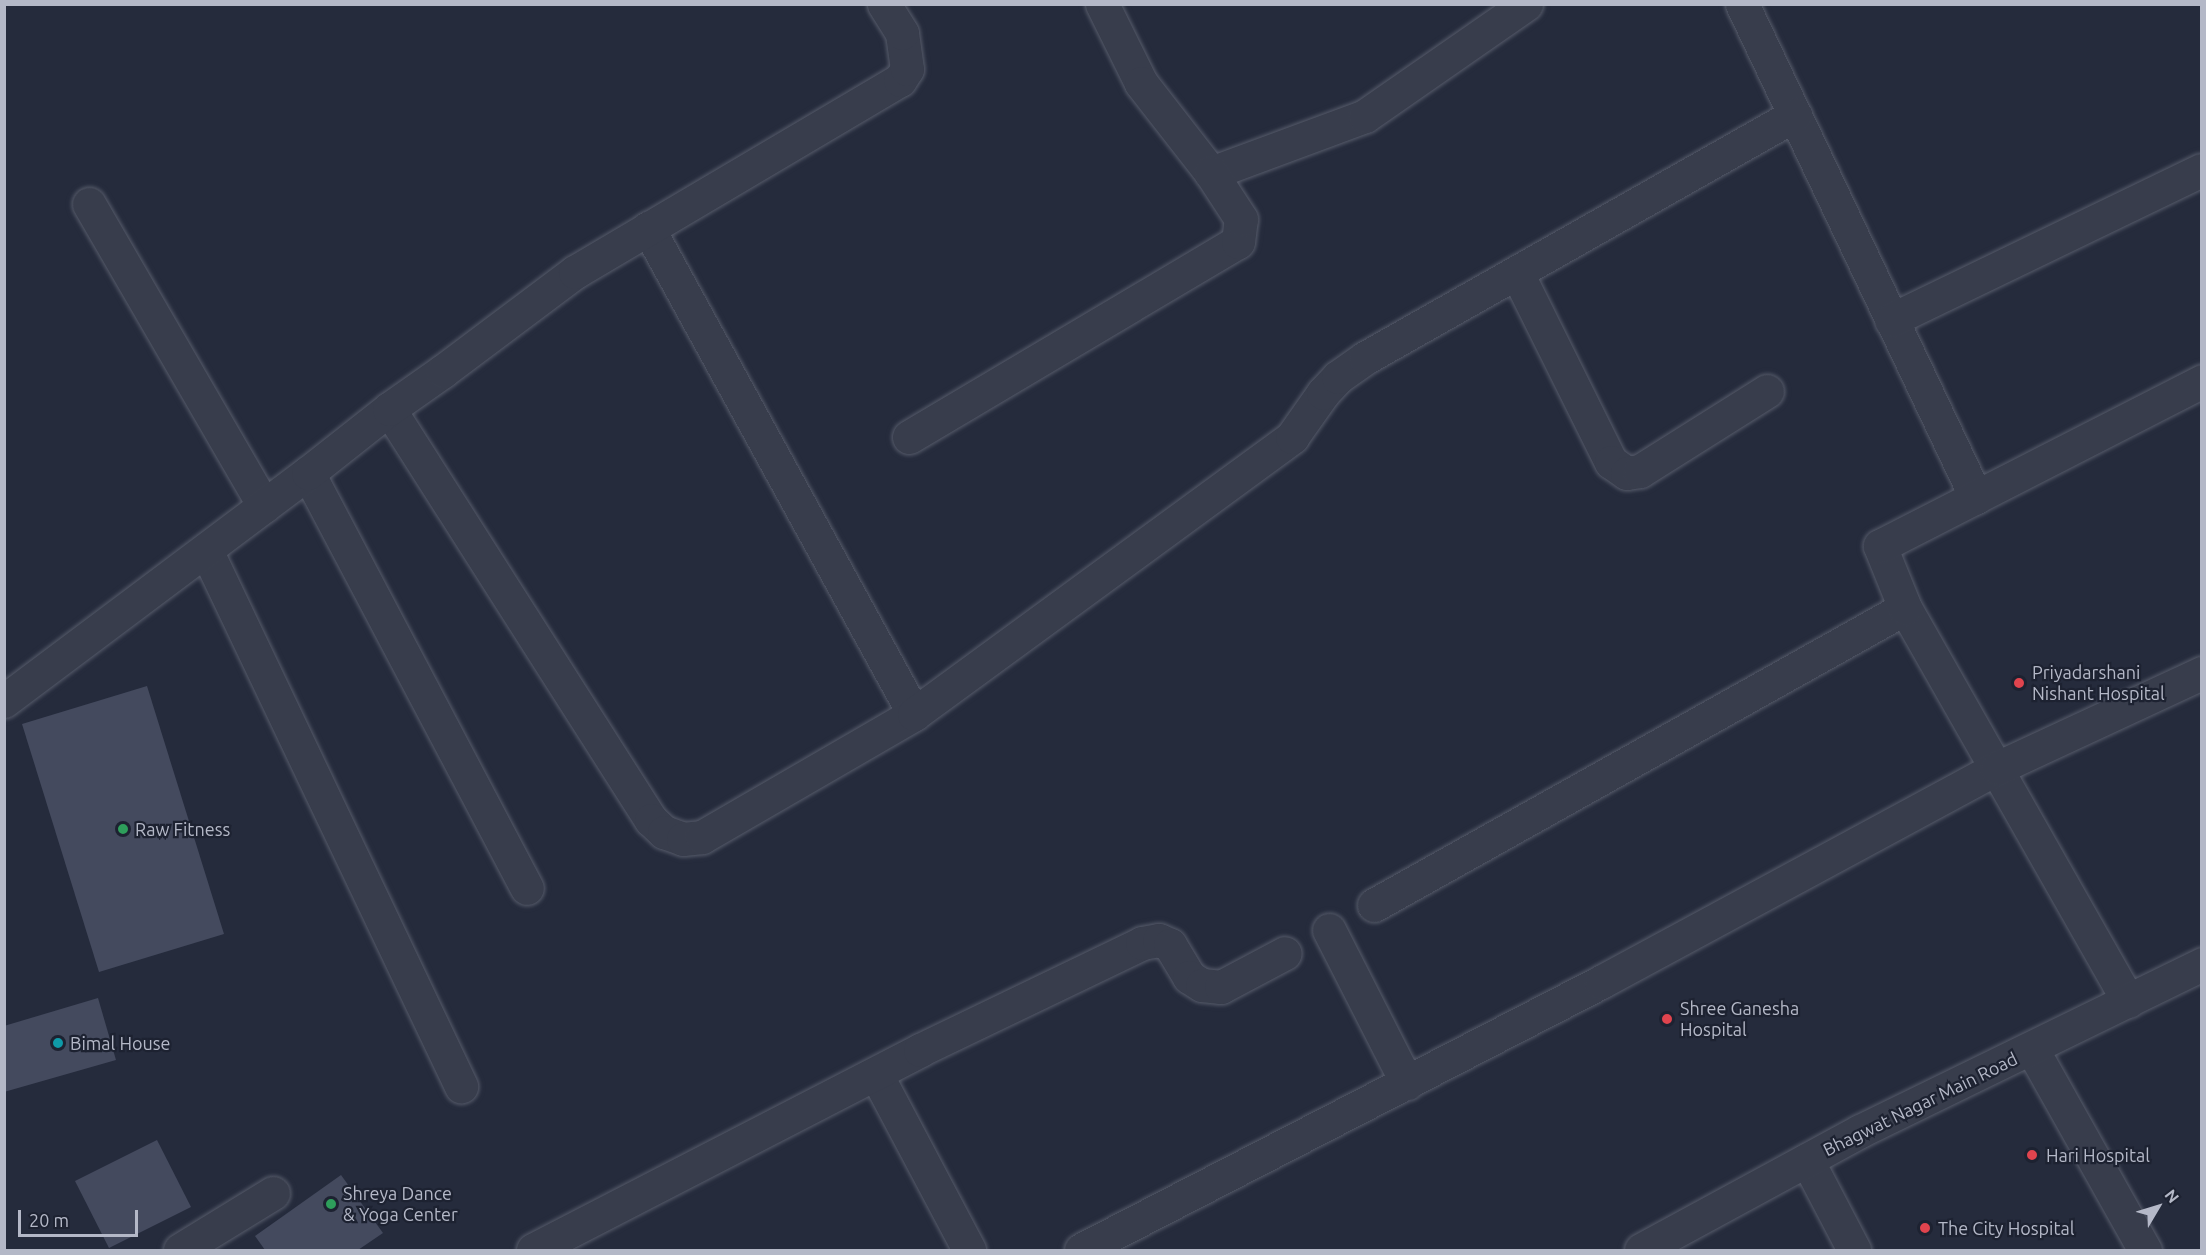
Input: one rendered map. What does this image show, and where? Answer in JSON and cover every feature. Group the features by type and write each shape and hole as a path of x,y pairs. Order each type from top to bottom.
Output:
{"street":[{"path":"4,701 308,473 389,409 444,371 575,272 900,80 907,69 902,33 884,4"},
{"path":"909,437 1238,242 1242,219 1211,173 1141,83 1102,4"},
{"path":"1211,173 1365,117 1526,4"},
{"path":"1742,4 1976,497"},
{"path":"389,409 651,820 664,832 683,839 702,837 914,714 1292,437 1338,376 1365,358 1795,116"},
{"path":"1892,320 2201,170"},
{"path":"89,204 264,506"},
{"path":"648,228 914,714"},
{"path":"1517,273 1611,462 1627,473 1640,471 1767,391"},
{"path":"2128,1001 1905,608 1880,546 2202,381"},
{"path":"308,473 527,888"},
{"path":"206,550 461,1086"},
{"path":"1374,905 1905,608"},
{"path":"1081,1251 1612,976 1997,768 2202,673"},
{"path":"1329,930 1407,1083"},
{"path":"533,1251 876,1074 1142,943 1160,940 1170,945 1189,977 1202,985 1221,987 1285,953"},
{"name":"Bhagwat Nagar Main Road","path":"1641,1251 1807,1160 2202,964"},
{"path":"2032,1048 2145,1251"},
{"path":"876,1074 969,1251"},
{"path":"1807,1160 1854,1251"},
{"path":"180,1251 273,1193"}],"building":[{"name":"Raw Fitness","path":"147,686 224,934 99,972 22,724"},
{"name":"Bimal House","path":"98,998 116,1060 4,1092 4,1026"},
{"path":"157,1140 191,1207 109,1248 75,1181"},
{"name":"Shreya Dance & Yoga Center","path":"341,1175 383,1233 358,1250 265,1250 255,1236"}],"place":[{"name":"Priyadarshani Nishant Hospital","path":"2019,683"},
{"name":"Raw Fitness","path":"123,829"},
{"name":"Shree Ganesha Hospital","path":"1667,1019"},
{"name":"Bimal House","path":"58,1043"},
{"name":"Hari Hospital","path":"2032,1155"},
{"name":"Shreya Dance & Yoga Center","path":"331,1204"},
{"name":"The City Hospital","path":"1925,1228"}]}
